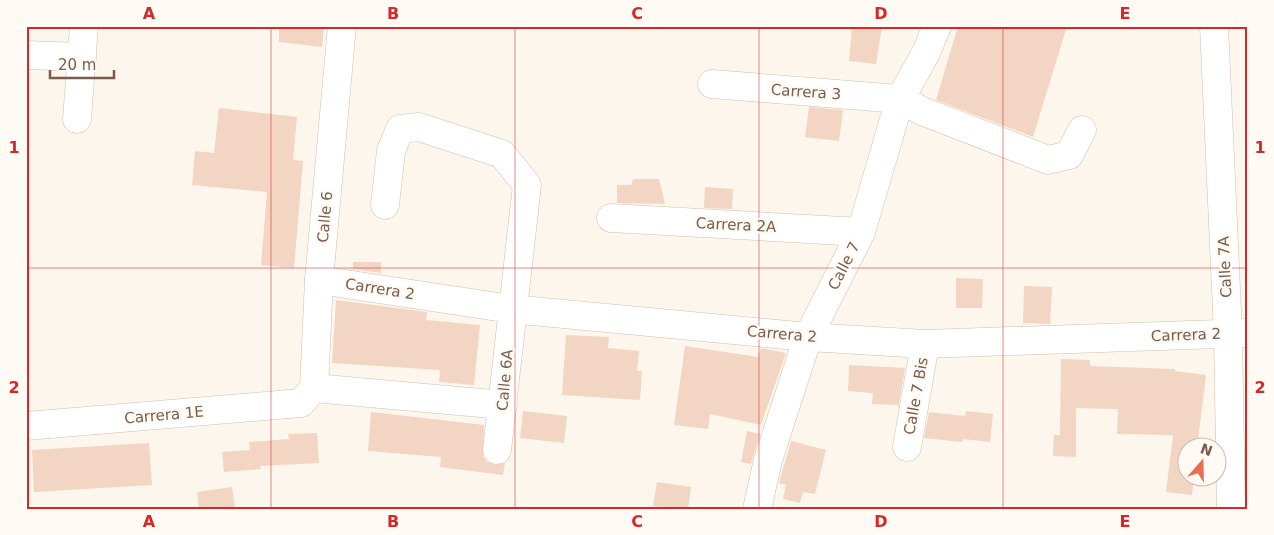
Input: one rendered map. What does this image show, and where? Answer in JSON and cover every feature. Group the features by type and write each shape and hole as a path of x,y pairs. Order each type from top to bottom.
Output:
{"street":[{"path":"77,118 84,26"},
{"name":"Calle 6","path":"308,396 342,26"},
{"name":"Calle 7","path":"757,509 768,460 808,337 861,232 900,99 926,53 937,26"},
{"name":"Calle 7A","path":"1214,26 1238,333 1231,509"},
{"path":"26,55 82,57"},
{"name":"Carrera 3","path":"712,84 900,99"},
{"path":"900,99 922,111 1048,160 1069,154 1082,130"},
{"name":"Calle 6A","path":"385,205 391,151 400,129 419,127 502,154 527,185 511,309 503,405 497,450"},
{"name":"Carrera 2A","path":"611,218 861,232"},
{"name":"Carrera 2","path":"319,280 511,309 808,337 925,344 1238,333"},
{"name":"Calle 7 Bis","path":"907,447 925,344"},
{"name":"Carrera 1E","path":"26,426 308,396 503,405"}],"building":[{"path":"279,26 324,26 322,47 279,42"},
{"path":"852,26 882,26 876,64 849,61"},
{"path":"958,26 1067,26 1033,137 936,100"},
{"path":"809,107 843,110 839,141 805,137"},
{"path":"219,108 297,117 293,160 303,161 294,268 261,265 267,192 192,185 195,151 214,153"},
{"path":"633,179 659,179 665,204 617,203 617,185 631,185"},
{"path":"705,187 733,189 732,209 704,208"},
{"path":"353,262 381,262 381,273 353,269"},
{"path":"956,278 983,279 982,308 956,308"},
{"path":"1024,286 1052,287 1050,324 1023,323"},
{"path":"336,300 427,312 426,320 480,325 474,385 439,382 440,370 332,363"},
{"path":"566,335 609,337 608,348 639,351 637,371 642,371 640,400 562,395"},
{"path":"685,346 758,357 761,348 786,353 761,425 710,414 708,429 674,425"},
{"path":"1061,359 1090,360 1090,366 1175,369 1175,371 1206,375 1198,438 1176,438 1176,488 1193,488 1192,495 1166,492 1173,435 1117,434 1118,409 1076,408 1076,457 1053,456 1054,435 1060,435"},
{"path":"849,365 905,368 898,410 898,405 872,404 873,393 848,391"},
{"path":"523,411 567,416 564,443 520,438"},
{"path":"966,411 993,414 990,442 963,439 962,442 924,438 929,412 965,416"},
{"path":"371,412 484,425 483,456 487,462 495,465 505,463 503,475 440,467 441,457 368,451"},
{"path":"747,431 760,434 751,464 741,462"},
{"path":"317,433 319,463 260,466 261,469 224,472 222,452 250,450 249,442 289,439 288,434"},
{"path":"791,441 826,450 815,494 803,492 800,503 783,499 786,485 779,483"},
{"path":"149,443 152,485 34,492 32,450"},
{"path":"657,482 691,487 688,509 653,506"},
{"path":"232,487 235,509 199,509 197,492"}]}
